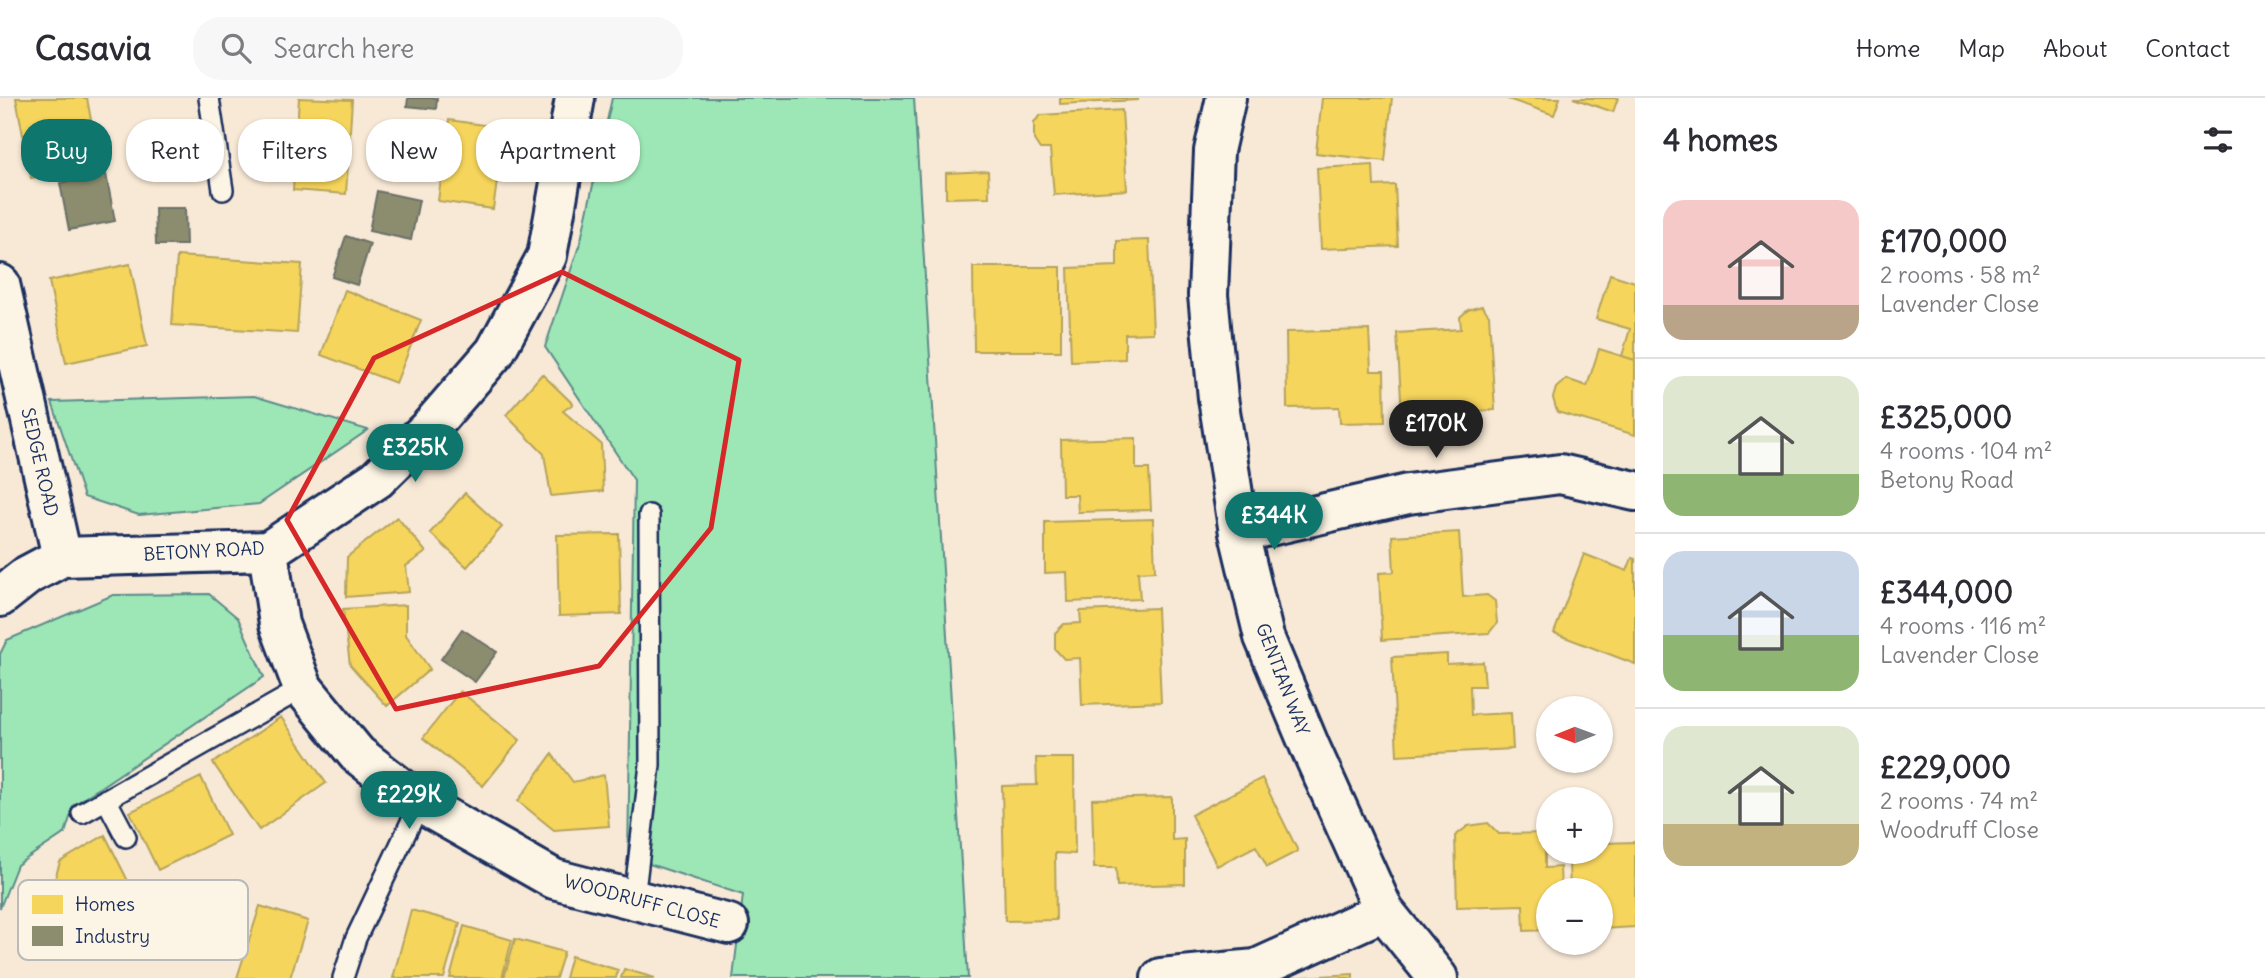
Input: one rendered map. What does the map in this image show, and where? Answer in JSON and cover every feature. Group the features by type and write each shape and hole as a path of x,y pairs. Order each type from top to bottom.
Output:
{"street":[{"name":"BETONY ROAD","path":"0,597 28,575 62,557 268,551 377,479 430,428 495,352 547,256 575,98"},
{"name":"GENTIAN WAY","path":"1226,98 1214,150 1208,295 1218,398 1239,533 1264,637 1384,911 1438,978"},
{"name":"SEDGE ROAD","path":"0,284 62,557"},
{"path":"1239,533 1408,494 1560,474 1635,491"},
{"name":"WOODRUFF CLOSE","path":"268,551 279,624 303,688 357,754 420,803 554,879 729,924"},
{"path":"1161,978 1256,969 1384,911"}],"lane":[{"path":"209,98 223,190"},
{"path":"634,899 650,765 649,515"},
{"path":"82,813 303,688"},
{"path":"106,799 126,837"},
{"path":"343,978 356,938 420,803"}],"highlighted area":[{"path":"562,272 739,360 711,528 599,666 396,709 287,520 374,358"}],"green space":[{"path":"612,98 914,98 968,978 733,978 743,895 628,857 634,480 545,347 581,240 594,182 640,182 640,119 607,119"},
{"path":"254,396 368,430 259,504 139,515 84,497 52,402"},
{"path":"209,594 238,618 264,677 74,805 65,833 17,865 0,908 0,654 7,640 113,595"}],"building: Homes":[{"path":"16,98 87,98 91,119 21,119 21,125"},
{"path":"299,98 352,100 351,119 298,119"},
{"path":"1060,98 1138,98 1138,100 1060,104"},
{"path":"1322,98 1392,98 1385,161 1316,153"},
{"path":"1505,98 1560,98 1554,115"},
{"path":"1573,98 1618,98 1613,112"},
{"path":"1122,110 1127,190 1054,195 1050,149 1040,149 1034,140 1034,122 1041,115"},
{"path":"462,122 476,124 476,182 497,182 493,209 438,201 441,182 462,182"},
{"path":"1373,165 1374,186 1395,185 1398,246 1321,249 1317,168"},
{"path":"988,171 989,197 946,198 946,173"},
{"path":"294,182 347,182 346,194 293,190"},
{"path":"1149,240 1153,333 1125,334 1125,359 1071,361 1068,268 1117,266 1117,241"},
{"path":"177,256 302,264 297,333 172,325"},
{"path":"130,264 147,346 66,363 49,281"},
{"path":"973,267 1061,267 1061,351 974,351"},
{"path":"1610,274 1635,282 1635,360 1622,356 1630,329 1596,319"},
{"path":"345,290 421,320 396,383 321,355"},
{"path":"1482,306 1489,315 1495,410 1402,415 1397,333 1461,329 1460,317 1468,310"},
{"path":"1369,330 1371,371 1384,371 1385,422 1340,423 1339,407 1287,408 1286,332"},
{"path":"1599,349 1635,360 1635,435 1557,412 1553,398 1556,388 1566,379 1587,386"},
{"path":"542,374 573,404 563,411 601,444 603,491 551,496 544,454 506,415"},
{"path":"1136,438 1136,469 1149,469 1151,510 1078,512 1077,495 1062,495 1061,440"},
{"path":"465,493 502,527 467,567 430,533"},
{"path":"397,517 426,552 406,566 409,592 346,597 347,557"},
{"path":"1153,519 1155,571 1138,572 1140,599 1068,602 1067,572 1045,573 1045,522"},
{"path":"1459,532 1463,597 1487,595 1495,601 1497,623 1489,633 1382,640 1379,573 1394,572 1392,536"},
{"path":"619,534 621,614 559,616 557,535"},
{"path":"1584,554 1627,571 1632,558 1635,559 1635,664 1554,633"},
{"path":"406,605 406,635 430,669 387,706 350,665 343,609"},
{"path":"1157,608 1161,702 1082,705 1080,658 1064,659 1055,649 1055,633 1064,624 1081,623 1080,611"},
{"path":"1447,654 1447,664 1483,662 1485,686 1470,686 1471,715 1511,713 1513,749 1397,755 1392,657"},
{"path":"460,691 520,740 483,786 423,738"},
{"path":"281,717 326,783 259,830 213,763"},
{"path":"552,754 573,782 604,775 609,826 554,830 518,801"},
{"path":"1036,758 1074,758 1075,854 1055,853 1056,920 1005,921 1002,786 1037,785"},
{"path":"201,777 229,835 158,870 130,812"},
{"path":"1262,778 1298,851 1267,867 1256,846 1217,866 1191,815"},
{"path":"1172,797 1172,840 1185,839 1185,884 1117,886 1116,868 1094,868 1092,799"},
{"path":"1488,823 1499,834 1536,833 1536,864 1545,864 1545,868 1560,867 1560,878 1536,878 1536,931 1524,931 1523,905 1457,907 1455,836 1468,826"},
{"path":"105,835 128,880 55,880 60,862"},
{"path":"1635,842 1635,927 1613,928 1613,878 1570,878 1569,864 1613,864 1613,843"},
{"path":"260,906 308,921 290,978 237,978 243,960 248,960 248,944"},
{"path":"411,910 460,923 444,978 393,978"},
{"path":"464,926 512,940 502,978 450,978"},
{"path":"515,939 564,952 556,978 504,978"},
{"path":"571,956 618,970 616,978 565,978"},
{"path":"624,969 655,978 621,978"},
{"path":"1353,974 1353,978 1287,978"}],"building: Industry":[{"path":"408,98 437,98 436,109 407,106"},
{"path":"108,182 115,221 69,230 60,183"},
{"path":"377,191 419,200 411,240 369,231"},
{"path":"155,208 185,208 186,245 156,245"},
{"path":"346,236 370,244 357,285 332,277"},
{"path":"462,629 497,652 475,682 441,659"}]}
